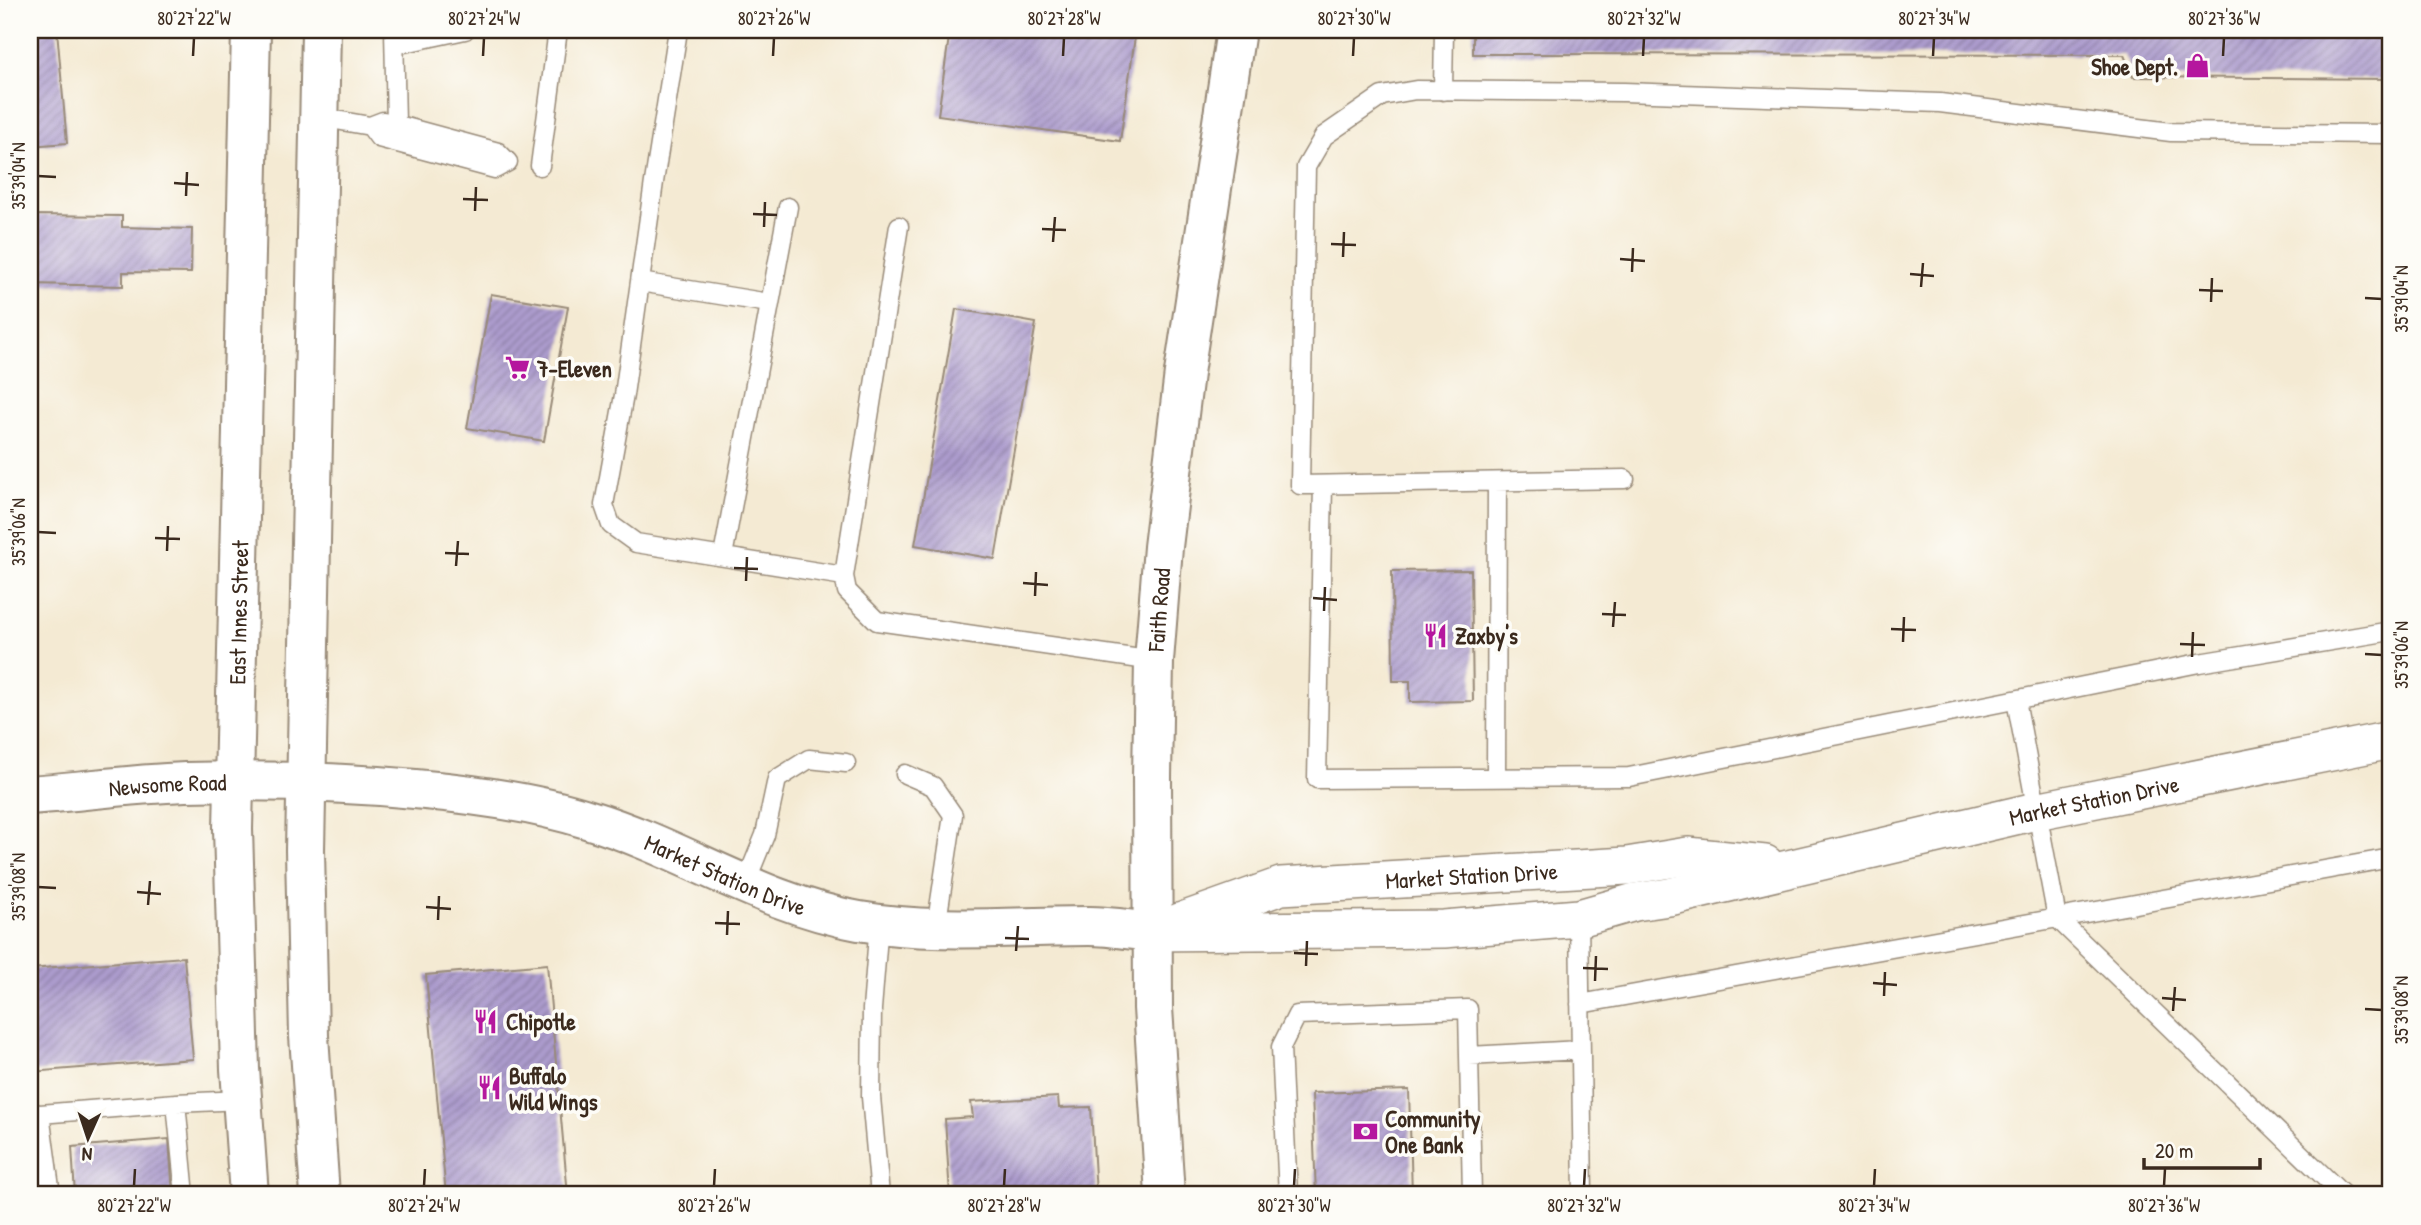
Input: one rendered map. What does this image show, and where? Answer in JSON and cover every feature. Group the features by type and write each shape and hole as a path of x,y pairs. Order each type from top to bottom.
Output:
{"main road":[{"name":"East Innes Street","path":"249,1195 235,929 234,781 250,30"},
{"path":"320,1195 308,1001 306,783 321,30"},
{"name":"Faith Road","path":"1165,1195 1153,1008 1154,661 1163,547 1184,373 1236,30"},
{"name":"Newsome Road","path":"30,795 157,784 234,781 306,783"},
{"name":"Market Station Drive","path":"306,783 468,794 589,819 770,896 859,921 936,928 1092,926 1152,932"}],"street":[{"name":"Market Station Drive","path":"1152,932 1444,929 1579,918 1634,902 1669,897 2036,811 2391,740"},
{"name":"Market Station Drive","path":"1152,932 1281,886 1627,866 1688,856 1797,867"}],"lane":[{"path":"396,124 394,37 465,30"},
{"path":"540,166 558,30"},
{"path":"678,30 624,395 604,505 611,526 636,543 844,576"},
{"path":"1443,90 1444,30"},
{"path":"1625,479 1300,485 1306,167 1324,136 1382,96 1416,90 1624,92 1940,103 2171,132 2391,134"},
{"path":"319,117 370,127 383,121 396,124 498,152 508,162 495,169 379,138 370,127"},
{"path":"723,556 788,206"},
{"path":"899,226 844,576 847,591 877,621 1154,661"},
{"path":"639,282 769,303"},
{"path":"1496,777 1497,482"},
{"path":"1323,485 1317,779 1629,776 2199,663 2391,631"},
{"path":"2016,700 2057,918 2343,1195"},
{"path":"745,884 765,835 777,779 809,759 846,763"},
{"path":"905,774 933,786 953,815 936,928"},
{"path":"1580,1004 2391,858"},
{"path":"1579,918 1583,1195"},
{"path":"880,923 872,1009 872,1097 880,1195"},
{"path":"1288,1195 1281,1047 1297,1015 1468,1009 1472,1195"},
{"path":"1469,1056 1580,1050"},
{"path":"51,1195 35,1113 242,1100"},
{"path":"176,1103 184,1195"}],"building":[{"path":"30,30 57,30 67,143 30,146"},
{"path":"950,30 1136,30 1120,141 938,115"},
{"path":"1473,30 2391,30 2391,79 2133,77 2124,55 1473,54"},
{"path":"30,215 122,216 122,227 192,229 191,273 123,272 123,286 30,284"},
{"name":"7-Eleven","path":"491,294 568,307 544,441 467,428"},
{"path":"956,309 1036,323 995,559 915,545"},
{"path":"32,381 33,420 30,420"},
{"path":"1471,570 1473,701 1410,702 1410,681 1393,681 1392,571"},
{"path":"184,957 193,1059 31,1072 30,969"},
{"path":"547,964 568,1195 446,1195 426,975"},
{"path":"1409,1090 1412,1195 1316,1195 1312,1093"},
{"path":"1058,1097 1059,1108 1091,1107 1096,1195 950,1195 945,1119 973,1117 971,1102"},
{"path":"169,1139 173,1195 75,1195 72,1147"}],"place":[{"name":"Shoe Dept.","path":"2198,66"},
{"name":"7-Eleven","path":"517,368"},
{"name":"Zaxby's","path":"1435,635"},
{"name":"Chipotle","path":"486,1021"},
{"name":"Buffalo Wild Wings","path":"489,1088"},
{"name":"Community One Bank","path":"1365,1131"}]}
